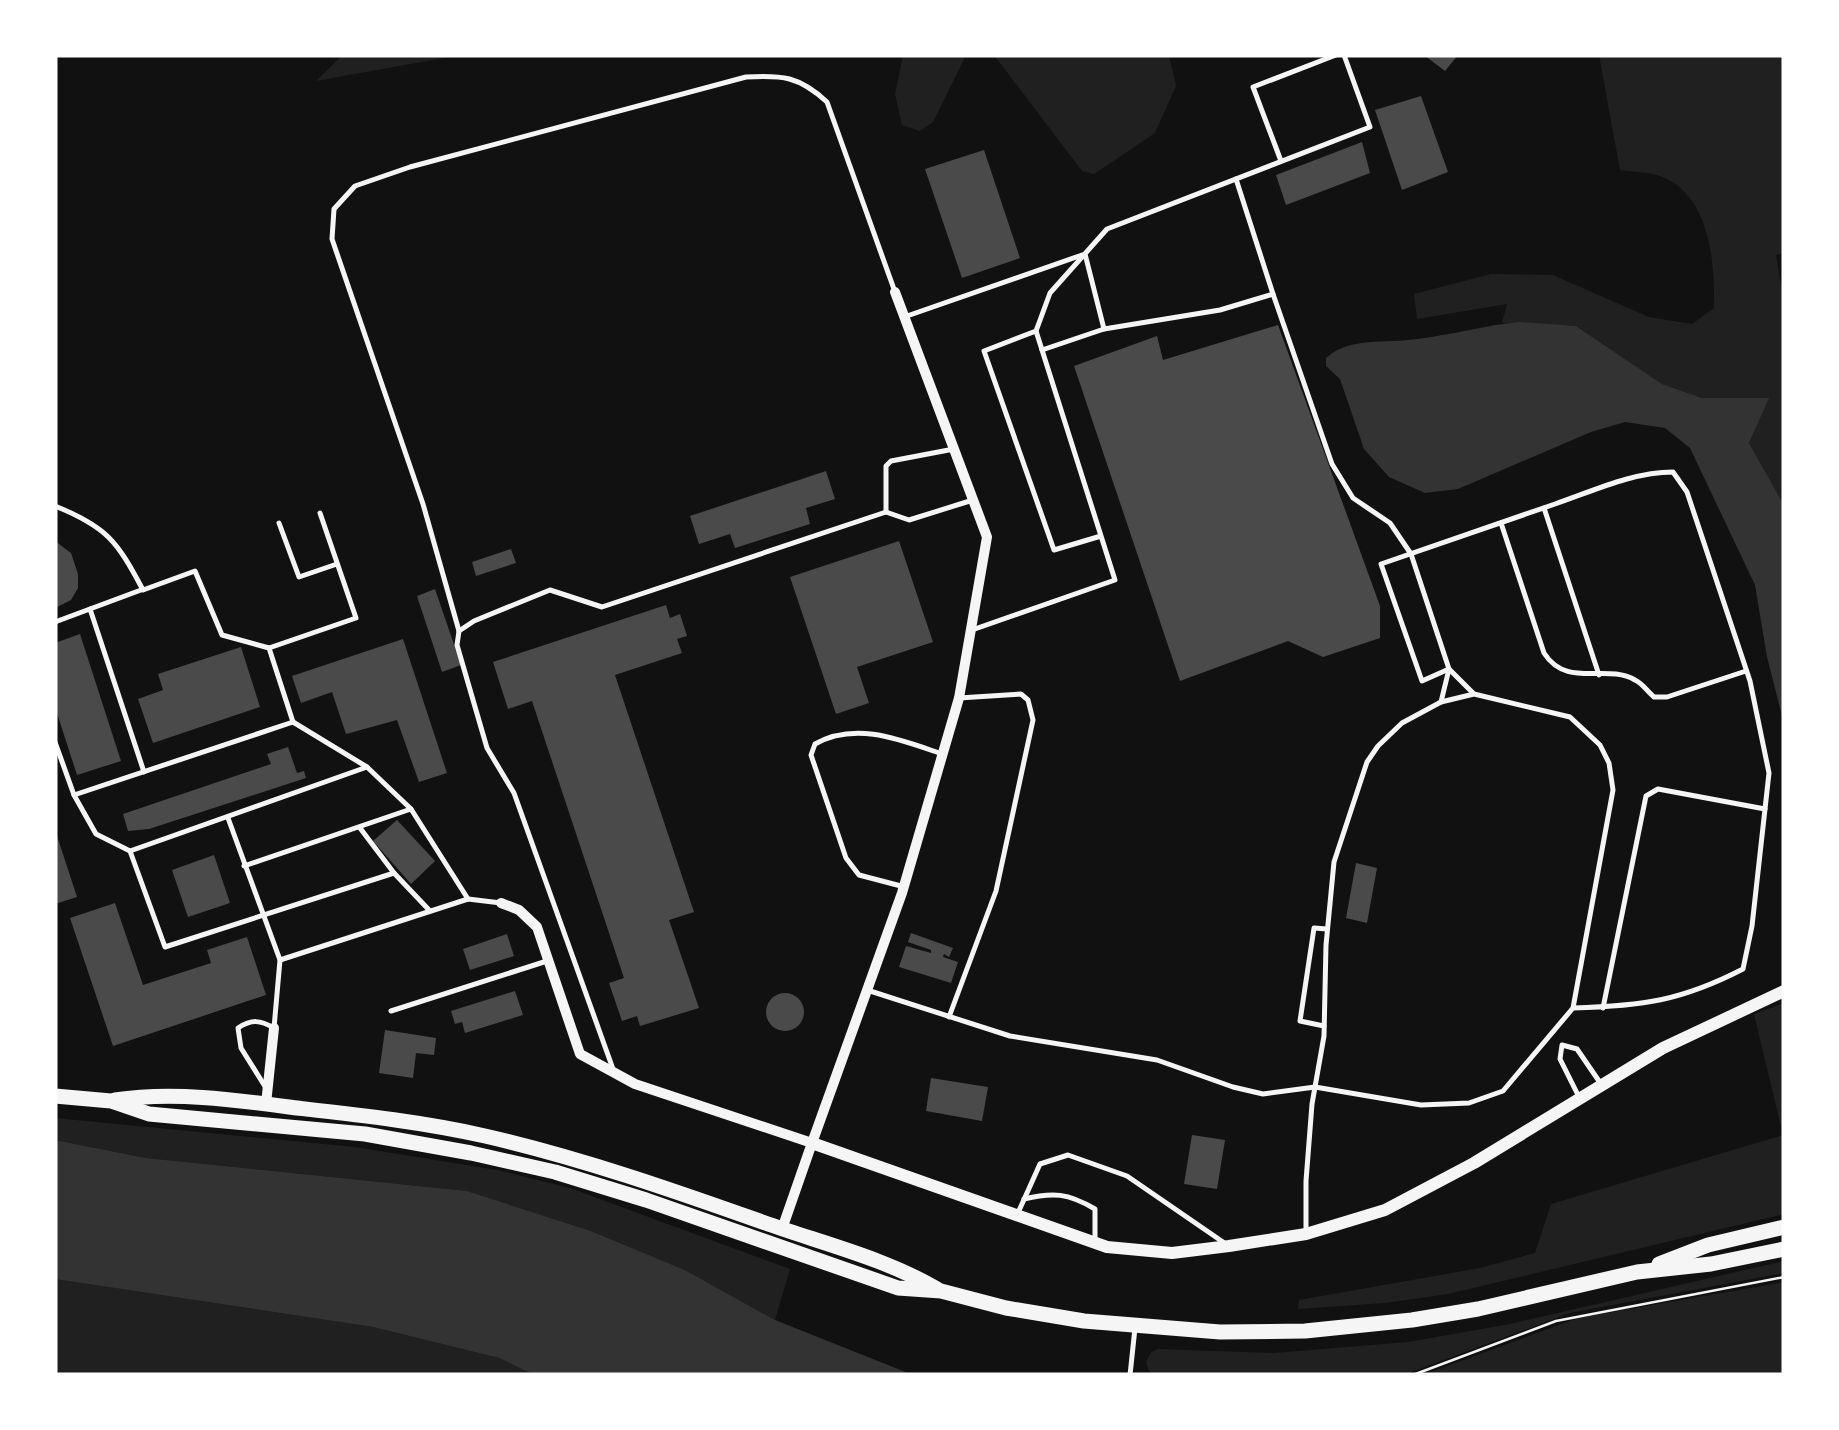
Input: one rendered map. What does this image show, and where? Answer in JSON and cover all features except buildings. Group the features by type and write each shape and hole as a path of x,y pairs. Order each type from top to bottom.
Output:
{"main road":[{"path":"111,1101 151,1094 267,1097 483,1136 608,1169 906,1271 941,1292"},
{"path":"55,1096 111,1101 148,1114 365,1134 538,1168 646,1200 898,1288 941,1292 1006,1308 1136,1327 1220,1332 1343,1329 1478,1309 1637,1272 1710,1264 1784,1249"},
{"path":"1637,1272 1708,1246 1784,1227"}],"street":[{"path":"782,1229 904,886 958,698 987,537 896,292"},
{"path":"501,903 529,918 537,927 580,1054 614,1073 634,1084 812,1142 1094,1244 1135,1252 1230,1246 1346,1224 1426,1191 1663,1048 1784,992"},
{"path":"267,1097 274,1028"}],"lane":[{"path":"972,630 1115,580 1036,331 1050,293 1108,229 1236,179 1370,126 1340,55 1253,87 1281,161"},
{"path":"614,1073 514,794 486,748 458,645 459,631 423,504 332,239 334,208 354,186 410,167 746,77 780,75 809,86 827,102 896,292"},
{"path":"1236,179 1332,464 1353,498 1390,523 1411,554 1449,670 1474,694"},
{"path":"904,317 1084,254"},
{"path":"1084,254 1104,328"},
{"path":"1042,350 1104,328 1220,310 1273,294"},
{"path":"1036,331 984,351 1054,550 1101,536"},
{"path":"886,512 886,466 891,461 954,449"},
{"path":"1449,670 1422,681 1380,564 1650,472 1673,472 1686,492 1746,671 1768,773 1744,969 1703,990 1634,1007 1572,1008"},
{"path":"459,631 550,590 602,608 886,512 909,520 973,500"},
{"path":"55,506 89,520 120,546 142,590"},
{"path":"1544,508 1599,674"},
{"path":"55,622 195,571 222,636 270,648 356,618 320,513"},
{"path":"278,523 299,577 337,564"},
{"path":"1501,523 1544,654 1552,666 1565,672 1634,678 1654,697 1667,697 1746,671"},
{"path":"90,610 144,772"},
{"path":"270,648 293,722 367,767 411,809 468,898"},
{"path":"1442,702 1449,670"},
{"path":"950,1017 996,891 1033,720 1028,700 1021,694 958,698"},
{"path":"867,990 1010,1036 1158,1060 1262,1094 1315,1087 1421,1104 1469,1103 1503,1091 1572,1008 1613,790 1609,762 1600,745 1570,717 1474,694 1442,702 1402,723 1368,762 1334,862 1326,929 1324,1026 1315,1087 1306,1181 1306,1234"},
{"path":"74,795 293,722"},
{"path":"904,886 859,875 846,858 812,755 815,744 829,736 880,733 942,754"},
{"path":"55,742 74,795 96,834 130,851 166,947 394,873"},
{"path":"130,851 367,767"},
{"path":"1603,1008 1650,791 1658,789 1764,809"},
{"path":"244,866 411,809"},
{"path":"228,818 280,960 274,1028 262,1021 249,1021 238,1028 241,1048 267,1097"},
{"path":"360,828 394,873 430,911"},
{"path":"280,960 468,898 501,903"},
{"path":"1324,1026 1300,1021 1314,928 1326,929"},
{"path":"391,1011 550,960"},
{"path":"1551,1035 1562,1046 1577,1049 1601,1084"},
{"path":"1562,1046 1560,1059 1580,1097"},
{"path":"1016,1217 1040,1164 1068,1155 1127,1176 1230,1246"},
{"path":"1024,1200 1052,1193 1095,1209 1094,1244"},
{"path":"1130,1375 1136,1327"}],"path":[{"path":"1413,1375 1556,1321 1784,1277"}],"shaded area":[{"path":"343,55 460,55 316,81"},
{"path":"903,55 966,55 933,122 920,131 902,125 895,94"},
{"path":"994,55 1169,55 1176,86 1155,133 1094,174 1082,171"},
{"path":"1599,55 1784,55 1784,253 1776,255 1784,303 1784,505 1749,443 1768,398 1702,398 1662,384 1576,326 1502,323 1507,304 1417,319 1414,294 1491,274 1553,275 1649,317 1692,324 1714,308 1711,255 1693,203 1682,189 1662,177 1620,170"},
{"path":"1520,322 1576,326 1662,384 1702,398 1769,398 1749,443 1784,505 1784,724 1755,585 1690,448 1665,428 1625,422 1591,432 1458,489 1425,493 1389,477 1364,449 1340,379 1326,366 1326,358 1346,346"},
{"path":"1784,1003 1784,1214 1448,1294 1298,1309 1299,1300 1480,1268 1535,1253 1551,1204 1783,1135 1754,1014"},
{"path":"55,1118 355,1147 497,1170 570,1188 790,1269 775,1320 685,1270 591,1231 467,1191 146,1158 55,1140"},
{"path":"55,1140 146,1158 467,1191 591,1231 685,1270 775,1320 913,1375 534,1375 499,1358 373,1327 55,1279"},
{"path":"1784,1261 1784,1273 1570,1313 1403,1375 1155,1375 1146,1362 1151,1352 1158,1349 1274,1353 1408,1342 1510,1324"},
{"path":"55,1279 373,1327 499,1358 534,1375 55,1375"},
{"path":"1784,1282 1784,1375 1423,1375 1578,1318"}]}
